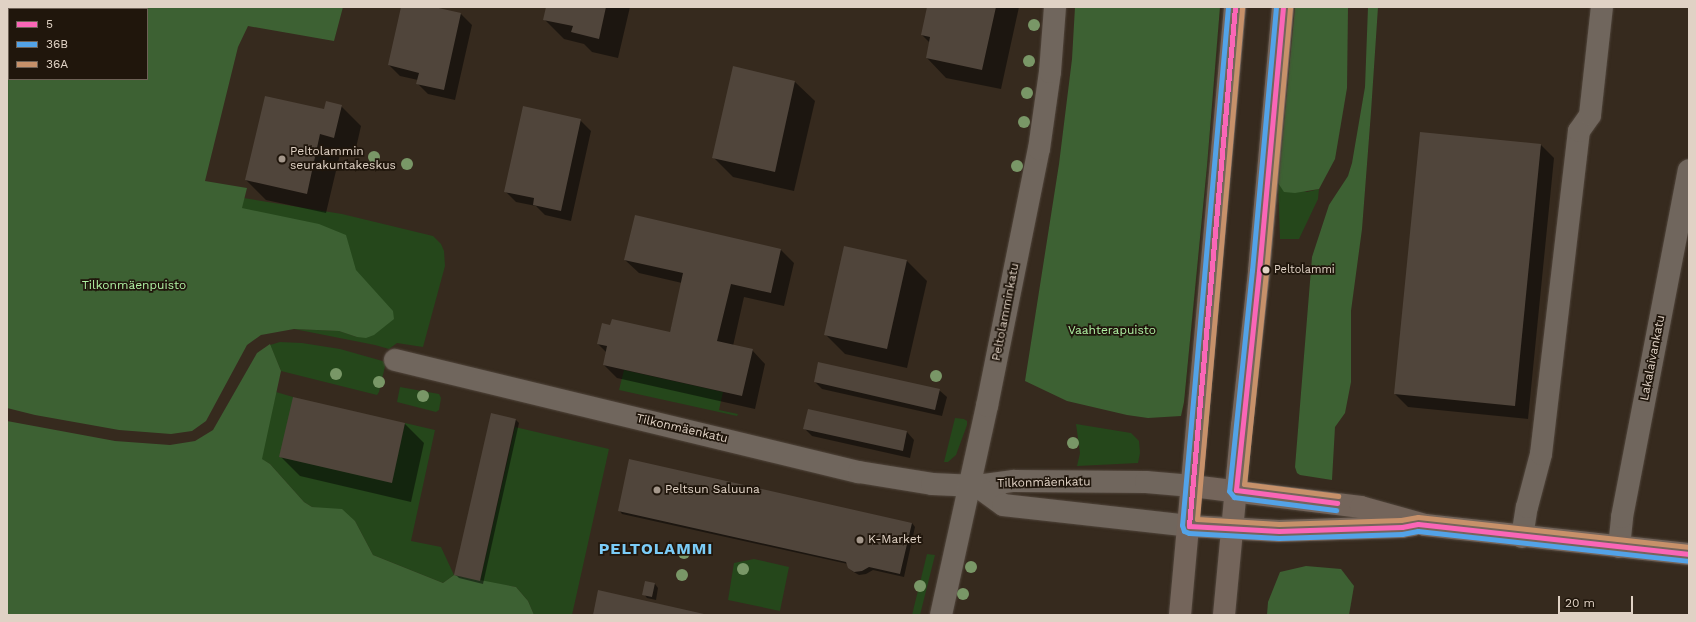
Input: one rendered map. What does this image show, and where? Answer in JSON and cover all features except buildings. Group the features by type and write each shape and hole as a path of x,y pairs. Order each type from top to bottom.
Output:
{"main road":[{"path":"1180,615 1199,424 1235,7"},
{"path":"1224,615 1260,271 1283,7"},
{"name":"Tilkonmäenkatu","path":"1192,486 1236,490 1361,507 1418,524"},
{"path":"1189,526 1294,531 1402,528 1418,524 1522,537 1689,554"}],"street":[{"name":"Peltolamminkatu","path":"941,615 974,486 1039,150 1050,72 1056,7"},
{"path":"1522,537 1527,507 1541,454 1579,131 1590,116 1602,7"},
{"name":"Lakalaivankatu","path":"1618,547 1622,517 1689,170"},
{"name":"Tilkonmäenkatu","path":"395,360 859,472 932,484 974,486 1014,481 1146,482 1192,486"},
{"name":"Tilkonmäenkatu","path":"974,486 1003,505 1189,526"}],"green space":[{"name":"Tilkonmäenpuisto","path":"7,7 343,7 334,41 248,26 238,47 205,181 247,188 242,208 319,224 346,235 356,270 393,311 394,319 374,335 366,338 357,337 339,331 294,329 261,335 247,345 206,421 192,431 171,434 119,430 35,415 7,408"},
{"name":"Vaahterapuisto","path":"1075,7 1220,7 1207,166 1184,402 1181,416 1148,418 1127,415 1067,401 1025,381 1059,164 1072,59"},
{"path":"1295,7 1348,7 1347,88 1335,159 1319,189 1295,193 1284,192 1278,183"},
{"path":"1368,7 1378,7 1362,229 1351,311 1351,382 1345,413 1335,427 1332,480 1300,475 1297,473 1295,467 1312,257 1329,205 1348,176 1352,163 1365,87"},
{"path":"1278,183 1307,192 1319,189 1318,199 1299,239 1280,239"},
{"path":"244,198 342,214 433,236 441,244 444,251 445,266 423,347 397,343 389,349 294,329 339,331 357,337 241,208"},
{"path":"280,342 302,343 340,349 386,362 379,392 377,395 281,371 270,345"},
{"path":"270,344 281,371 262,459 270,464 304,502 312,507 342,509 355,521 373,555 443,583 454,575 516,587 528,601 534,615 7,615 7,421 115,441 170,445 195,441 213,430 257,353"},
{"path":"624,370 723,392 719,410 738,414 737,416 619,390"},
{"path":"400,387 439,394 441,398 439,410 436,412 397,402"},
{"path":"276,392 293,397 391,483 405,423 435,430 411,541 441,547 454,575 443,583 373,555 355,521 325,509 312,507 304,502 270,464 261,459"},
{"path":"955,418 964,419 967,421 967,425 956,455 948,462 944,462"},
{"path":"1076,424 1131,433 1139,441 1140,453 1138,463 1077,466 1080,453"},
{"path":"515,427 609,449 572,615 534,615 528,601 516,587 480,581"},
{"path":"927,554 935,555 920,615 912,615"},
{"path":"754,559 789,567 780,611 728,600 734,563"},
{"path":"1306,566 1341,569 1354,586 1349,615 1267,615 1268,602 1280,572"}],"transit line":[{"name":"36B","path":"1228,7 1182,525 1184,531 1189,533 1279,538 1402,534 1418,531 1688,561"},
{"name":"5","path":"1235,7 1189,526 1279,531 1402,527 1418,524 1689,554"},
{"name":"36B","path":"1276,7 1252,270 1229,491 1234,497 1336,510"},
{"name":"5","path":"1283,7 1259,271 1236,490 1337,503"},
{"name":"36A","path":"1242,8 1197,519 1279,524 1401,520 1418,517 1689,547"},
{"name":"36A","path":"1290,8 1266,272 1244,484 1338,496"}],"place":[{"name":"Peltolammin seurakuntakeskus","path":"282,159"},
{"name":"Peltolammi","path":"1266,270"},
{"name":"Peltsun Saluuna","path":"657,490"},
{"name":"K-Market","path":"860,540"}],"district":[{"name":"PELTOLAMMI","path":"656,549"}]}
